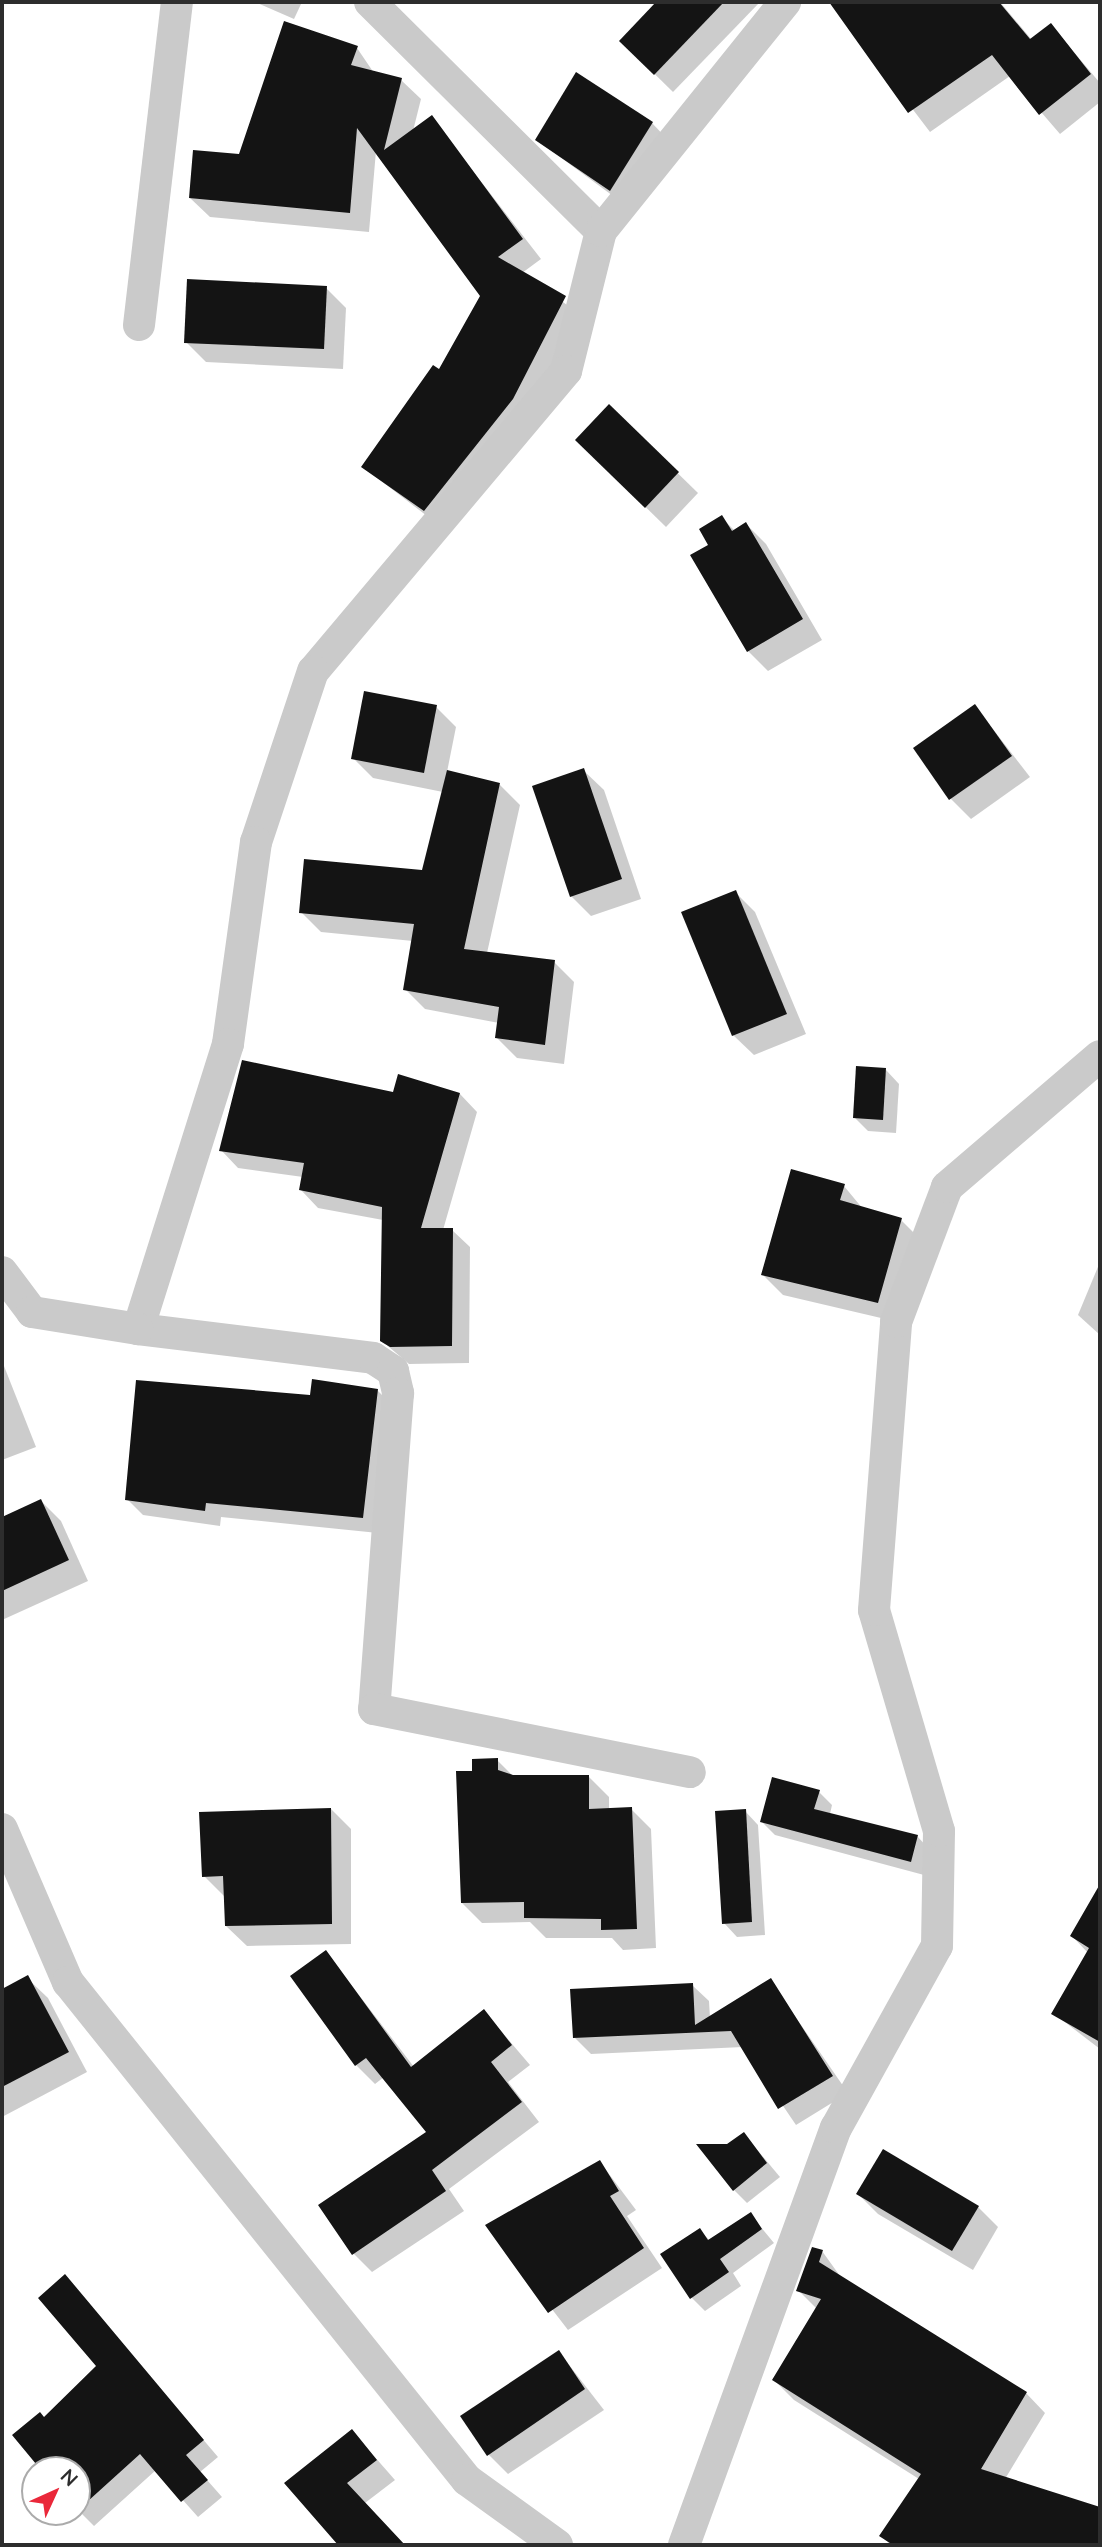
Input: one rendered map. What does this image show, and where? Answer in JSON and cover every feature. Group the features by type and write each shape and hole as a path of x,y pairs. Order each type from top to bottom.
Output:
{"street":[{"path":"139,325 177,2"},
{"path":"370,2 601,231"},
{"path":"138,1329 228,1044 256,842 313,671 566,371 601,231 785,2"},
{"path":"684,2545 836,2128 937,1946 939,1831 874,1610 896,1322 947,1187 1100,1056"},
{"path":"2,1272 32,1312 138,1329 373,1358 393,1371 398,1393 374,1709 690,1772"},
{"path":"2,1829 68,1982 467,2480 557,2545"}],"building":[{"path":"656,2 724,2 654,75 619,41"},
{"path":"829,2 999,2 1030,39 1051,23 1091,74 1039,115 992,55 908,113"},
{"path":"284,21 358,46 351,65 402,78 384,150 432,115 523,239 498,257 566,296 513,399 424,511 361,467 433,365 439,369 480,296 357,128 350,213 189,198 193,150 239,154"},
{"path":"576,72 653,122 610,191 535,140"},
{"path":"187,279 327,286 324,349 184,343"},
{"path":"609,404 679,472 645,508 575,440"},
{"path":"722,515 732,531 746,522 803,619 747,652 690,555 708,545 699,529"},
{"path":"364,691 437,705 424,773 351,759"},
{"path":"975,704 1012,756 949,800 913,748"},
{"path":"584,768 622,879 570,897 532,786"},
{"path":"447,770 500,783 464,949 555,960 545,1045 495,1038 499,1007 403,990 414,924 299,913 304,859 422,870"},
{"path":"736,890 787,1014 732,1036 681,912"},
{"path":"242,1060 393,1092 398,1074 460,1093 421,1228 453,1228 452,1346 390,1347 380,1341 382,1207 299,1190 304,1163 219,1151"},
{"path":"856,1066 886,1068 883,1120 853,1118"},
{"path":"791,1169 845,1184 840,1200 902,1218 878,1303 761,1275"},
{"path":"312,1379 378,1389 363,1518 206,1503 205,1511 125,1500 136,1380 310,1395"},
{"path":"41,1499 69,1560 2,1591 2,1517"},
{"path":"498,1758 498,1770 513,1775 589,1775 589,1809 632,1807 637,1929 601,1930 601,1919 524,1918 524,1902 461,1903 456,1771 472,1771 472,1759"},
{"path":"772,1777 820,1790 814,1809 918,1835 911,1862 760,1822"},
{"path":"331,1808 332,1924 225,1926 223,1876 202,1877 199,1812"},
{"path":"746,1809 752,1922 722,1924 715,1811"},
{"path":"1100,1884 1100,2042 1051,2014 1089,1948 1070,1936"},
{"path":"326,1950 411,2067 484,2009 512,2045 491,2062 522,2102 432,2170 446,2191 352,2255 318,2205 426,2132 366,2058 355,2066 290,1976"},
{"path":"28,1975 69,2052 2,2087 2,1989"},
{"path":"771,1978 833,2076 778,2109 731,2031 573,2038 570,1989 693,1983 695,2025"},
{"path":"744,2132 767,2163 733,2191 696,2144 727,2144"},
{"path":"883,2149 979,2206 952,2251 856,2194"},
{"path":"600,2160 619,2191 610,2196 644,2248 548,2313 485,2225"},
{"path":"751,2212 762,2229 720,2259 729,2272 690,2299 660,2254 700,2228 708,2240"},
{"path":"812,2247 823,2250 819,2262 1027,2392 981,2469 1100,2507 1100,2545 893,2545 879,2536 921,2474 772,2380 821,2299 796,2291"},
{"path":"65,2274 204,2440 186,2455 208,2480 181,2502 140,2454 91,2498 91,2456 29,2456 12,2435 40,2412 44,2417 96,2366 38,2298"},
{"path":"559,2350 585,2389 487,2456 460,2416"},
{"path":"352,2429 377,2460 347,2483 405,2545 338,2545 284,2483"}]}
